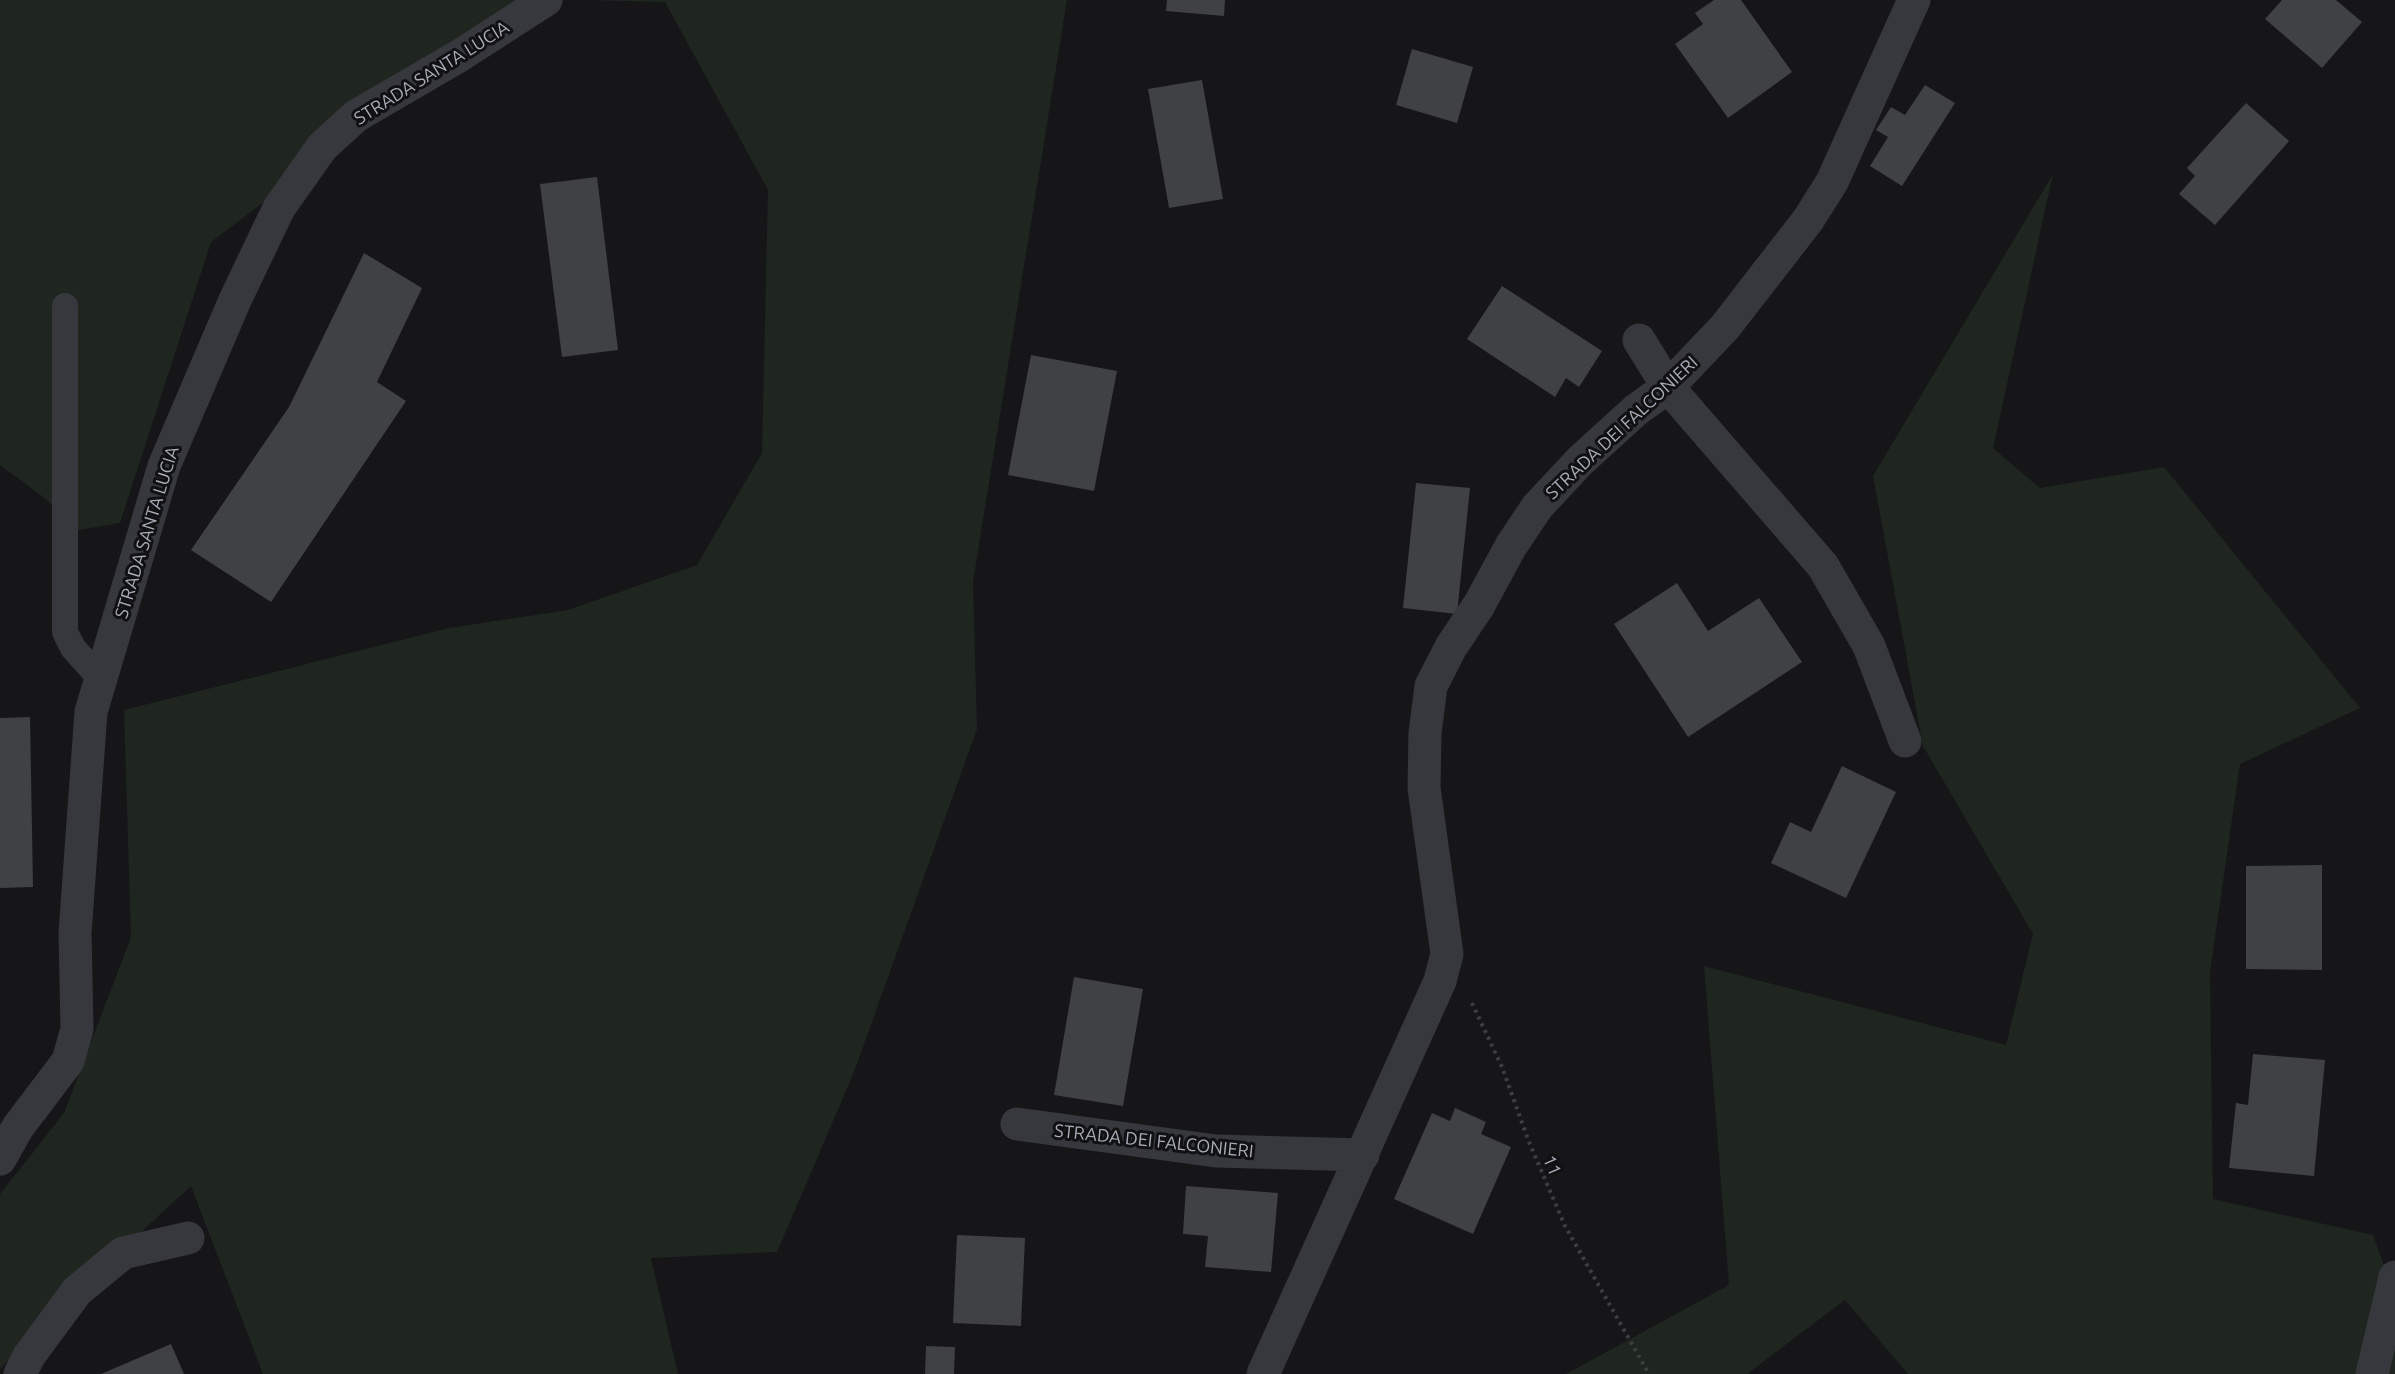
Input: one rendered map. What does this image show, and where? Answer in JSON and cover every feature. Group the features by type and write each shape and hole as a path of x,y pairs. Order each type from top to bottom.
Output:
{"street":[{"name":"STRADA SANTA LUCIA","path":"0,1159 18,1127 68,1061 77,1029 76,921 91,712 164,466 235,300 279,208 322,147 356,116 459,56 546,0"},
{"name":"STRADA DEI FALCONIERI","path":"1263,1374 1363,1155 1440,981 1445,963 1446,954 1424,788 1425,733 1431,686 1451,647 1479,605 1511,546 1537,507 1580,461 1636,410 1668,387 1725,327 1808,220 1832,182 1914,0"},
{"path":"1639,340 1668,387 1823,566 1869,646 1905,741"},
{"name":"STRADA DEI FALCONIERI","path":"1017,1124 1216,1151 1363,1155"},
{"path":"20,1374 29,1356 77,1291 123,1253 188,1238"},
{"path":"2372,1374 2395,1277"}],"lane":[{"path":"65,306 65,632 73,648 101,680"}],"path":[{"name":"11","path":"1445,963 1460,980 1478,1014 1502,1067 1529,1142 1565,1226 1649,1374"}],"shaded area":[{"path":"0,0 532,0 211,242 120,523 79,530 43,497 0,465"},
{"path":"583,0 1067,0 973,582 977,729 854,1072 777,1252 651,1258 678,1374 263,1374 191,1186 77,1291 0,1369 0,1194 64,1113 131,937 124,710 449,628 568,610 697,565 762,453 768,190 665,2"},
{"path":"2053,174 1993,448 2040,488 2164,467 2360,708 2240,764 2210,972 2213,1199 2373,1235 2395,1296 2395,1374 1908,1374 1845,1300 1747,1374 1566,1374 1729,1285 1704,966 2006,1045 2033,934 1923,746 1873,476"}],"building":[{"path":"1167,0 1225,0 1224,16 1166,11"},
{"path":"1714,0 1741,0 1792,72 1728,118 1675,44 1703,24 1695,13"},
{"path":"2282,0 2336,0 2362,22 2322,68 2265,19"},
{"path":"1412,49 1473,67 1457,123 1396,105"},
{"path":"1202,80 1223,199 1169,208 1148,89"},
{"path":"1925,85 1955,103 1902,186 1870,166 1888,137 1876,130 1891,107 1905,115"},
{"path":"2246,103 2289,141 2215,225 2179,194 2195,176 2187,168"},
{"path":"597,177 618,350 562,357 540,184"},
{"path":"364,253 422,288 377,382 406,401 271,602 191,550 289,407"},
{"path":"1502,286 1602,351 1579,387 1566,378 1555,397 1467,339"},
{"path":"1031,355 1117,371 1094,491 1008,475"},
{"path":"1416,483 1470,488 1457,614 1403,608"},
{"path":"1677,583 1708,631 1759,598 1802,662 1688,737 1614,624"},
{"path":"30,717 33,887 0,888 0,718"},
{"path":"1842,766 1896,792 1846,898 1771,863 1790,822 1811,832"},
{"path":"2322,865 2322,970 2246,969 2246,866"},
{"path":"1074,977 1143,989 1123,1106 1054,1095"},
{"path":"2253,1054 2325,1060 2314,1176 2229,1168 2236,1103 2248,1105"},
{"path":"1455,1108 1486,1122 1481,1134 1511,1147 1473,1234 1394,1199 1432,1113 1450,1121"},
{"path":"1186,1186 1278,1193 1271,1272 1205,1267 1208,1236 1183,1234"},
{"path":"957,1235 1025,1238 1021,1326 953,1323"},
{"path":"171,1344 184,1374 101,1374"},
{"path":"926,1346 955,1347 954,1374 925,1374"}]}
